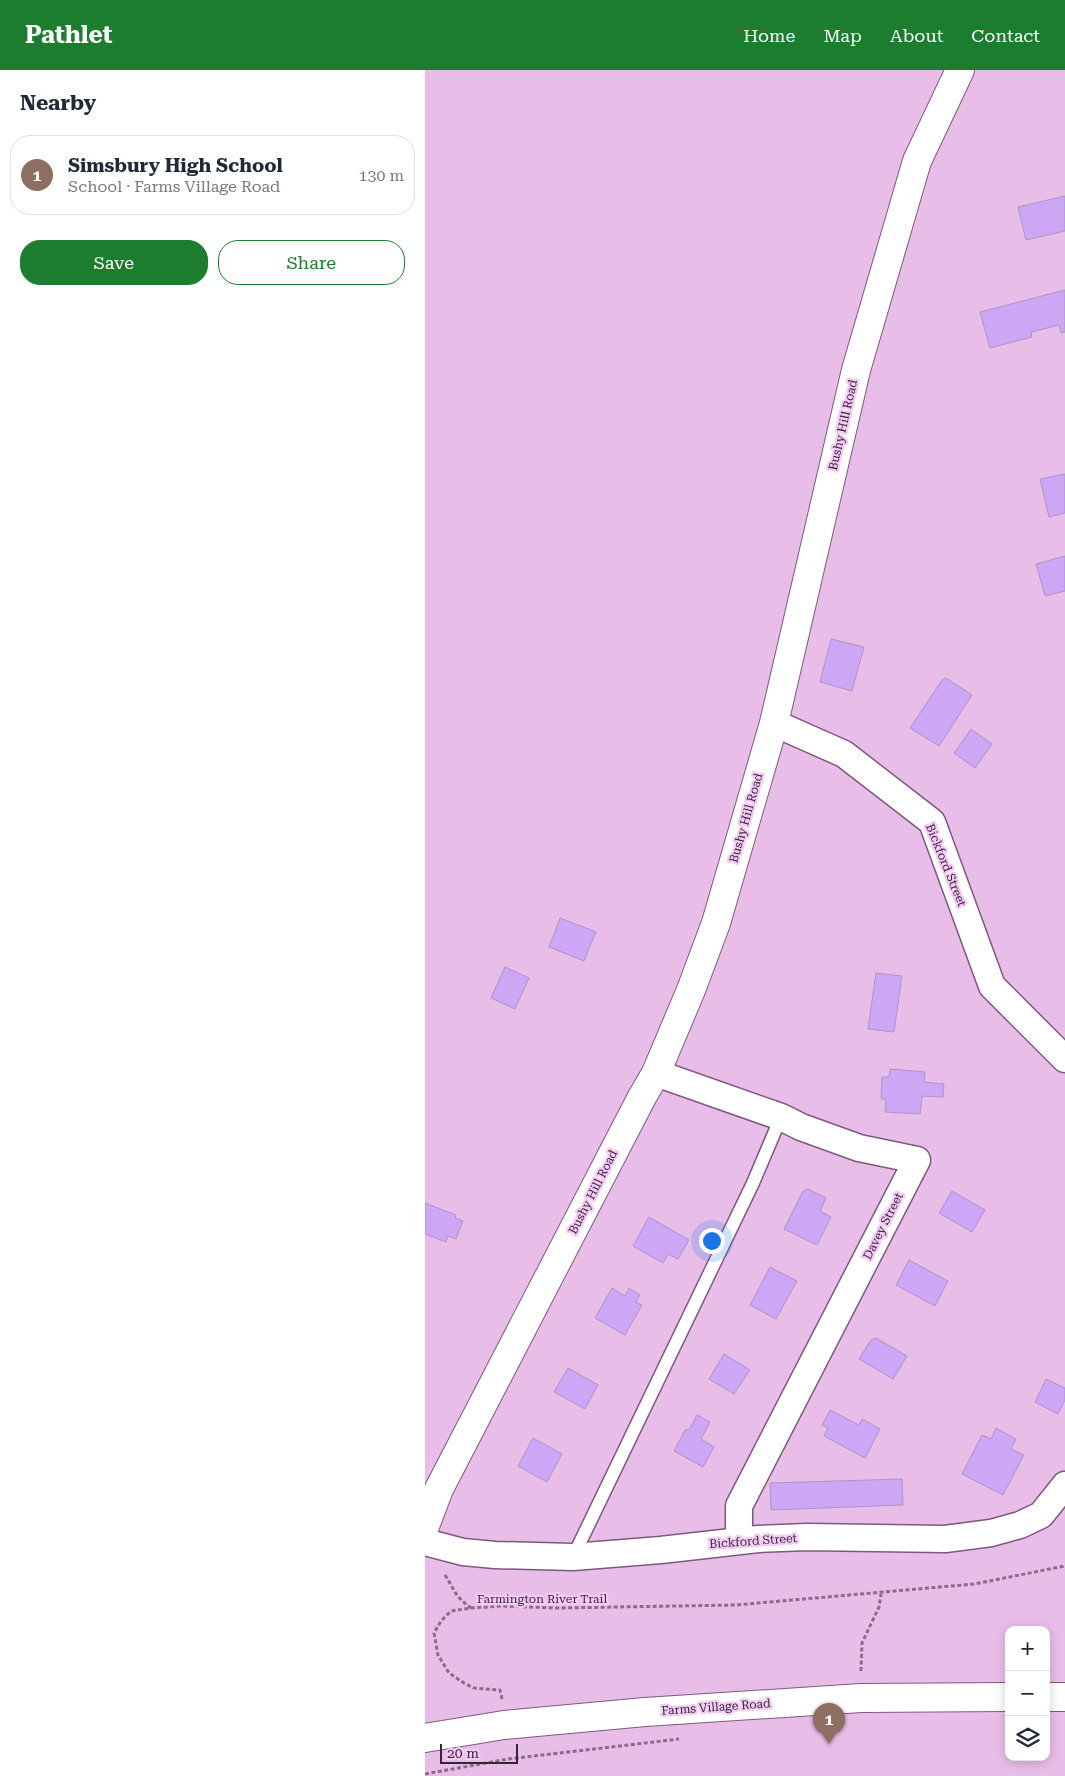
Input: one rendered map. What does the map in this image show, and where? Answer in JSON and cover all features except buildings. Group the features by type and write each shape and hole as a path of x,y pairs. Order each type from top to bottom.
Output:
{"main road":[{"name":"Bushy Hill Road","path":"425,1526 439,1489 656,1073 691,990 716,923 774,723 856,370 917,162 960,70"},
{"name":"Farms Village Road","path":"425,1738 504,1725 636,1713 861,1698 1005,1697"},
{"path":"1050,1697 1065,1697"}],"street":[{"name":"Bickford Street","path":"774,723 845,754 932,822 993,986 1065,1059"},
{"name":"Davey Street","path":"656,1073 781,1117 801,1127 859,1148 917,1160 739,1506 739,1540"},
{"name":"Bickford Street","path":"425,1542 463,1552 495,1555 573,1557 661,1550 739,1540 807,1537 945,1539 991,1533 1020,1525 1041,1515 1065,1485"}],"lane":[{"path":"573,1557 753,1182 781,1117"}],"path":[{"name":"Farmington River Trail","path":"502,1697 500,1690 484,1689 464,1684 449,1673 439,1655 434,1633 441,1621 451,1611 502,1606 557,1608 736,1605 881,1594 974,1584 1065,1566"},
{"path":"439,1573 445,1575 454,1594 471,1608"},
{"path":"861,1698 862,1643 879,1607 881,1594"},
{"path":"425,1774 508,1759 685,1738"}],"place":[{"name":"Simsbury High School","path":"829,1744"}]}
